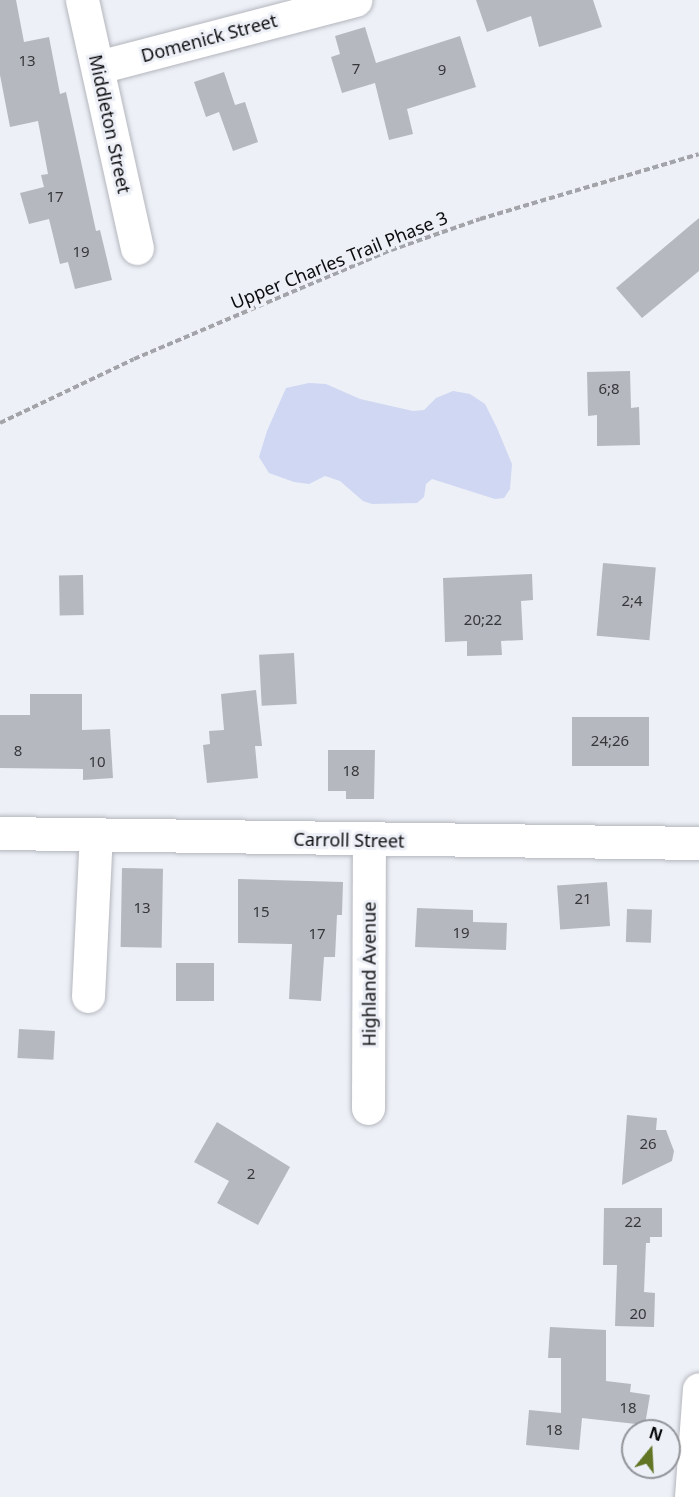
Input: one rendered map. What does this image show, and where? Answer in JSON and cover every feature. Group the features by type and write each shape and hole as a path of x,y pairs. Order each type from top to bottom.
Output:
{"street":[{"name":"Middleton Street","path":"82,0 137,248"},
{"name":"Domenick Street","path":"98,67 355,0"},
{"name":"Carroll Street","path":"0,833 699,843"},
{"path":"88,996 96,836"},
{"name":"Highland Avenue","path":"368,1108 369,840"},
{"path":"691,1497 699,1389"}],"path":[{"name":"Upper Charles Trail Phase 3","path":"0,423 134,359 391,250 480,219 699,154"}],"shaded area":[{"path":"309,383 326,384 360,399 413,411 424,410 436,398 453,391 470,394 485,404 497,428 512,464 510,489 504,498 495,499 432,479 426,484 424,497 417,503 372,504 363,501 340,481 325,476 309,484 294,482 269,473 259,457 267,431 286,388"}],"building":[{"path":"0,0 16,0 24,42 49,37 60,94 66,92 96,231 100,230 112,280 75,289 68,262 60,264 49,219 29,224 20,193 44,187 41,175 48,174 38,121 10,127 0,75"},
{"path":"476,0 593,0 602,27 539,47 531,16 487,32"},
{"path":"365,27 376,63 460,36 476,87 407,109 413,134 389,140 375,83 342,93 331,57 340,54 335,36"},
{"path":"224,72 235,105 245,102 258,142 233,151 219,112 206,117 194,82"},
{"path":"699,218 699,271 642,318 616,288"},
{"path":"630,371 631,408 639,407 640,445 597,446 597,415 588,416 587,372"},
{"path":"603,563 656,568 649,640 597,636"},
{"path":"532,574 533,600 521,601 523,640 501,641 502,655 467,656 467,641 445,642 443,578"},
{"path":"59,575 83,575 84,615 60,615"},
{"path":"294,653 297,704 262,706 259,655"},
{"path":"256,690 262,746 255,746 258,778 207,783 203,745 210,744 209,731 224,730 221,694"},
{"path":"30,694 82,694 82,730 110,729 113,778 83,780 83,769 0,768 0,715 30,715"},
{"path":"572,717 649,717 649,766 572,766"},
{"path":"328,750 375,750 374,799 346,799 346,791 328,791"},
{"path":"122,868 163,869 162,948 121,947"},
{"path":"238,879 343,882 342,915 337,915 335,957 324,957 321,1001 289,999 292,944 238,943"},
{"path":"607,882 610,926 560,929 557,885"},
{"path":"417,908 473,910 473,922 507,923 506,950 415,947"},
{"path":"627,909 652,910 651,943 626,942"},
{"path":"176,963 214,963 214,1001 176,1001"},
{"path":"19,1029 55,1031 53,1060 17,1058"},
{"path":"627,1115 657,1118 656,1130 666,1130 674,1151 672,1161 622,1185"},
{"path":"217,1122 290,1167 258,1225 217,1203 229,1181 194,1162"},
{"path":"604,1208 662,1208 662,1237 650,1237 650,1243 646,1243 644,1292 655,1293 654,1327 615,1326 617,1265 603,1265"},
{"path":"550,1327 606,1330 606,1381 631,1384 630,1392 650,1395 646,1419 621,1419 621,1422 582,1418 579,1450 526,1445 529,1410 561,1413 561,1358 548,1358"}]}
